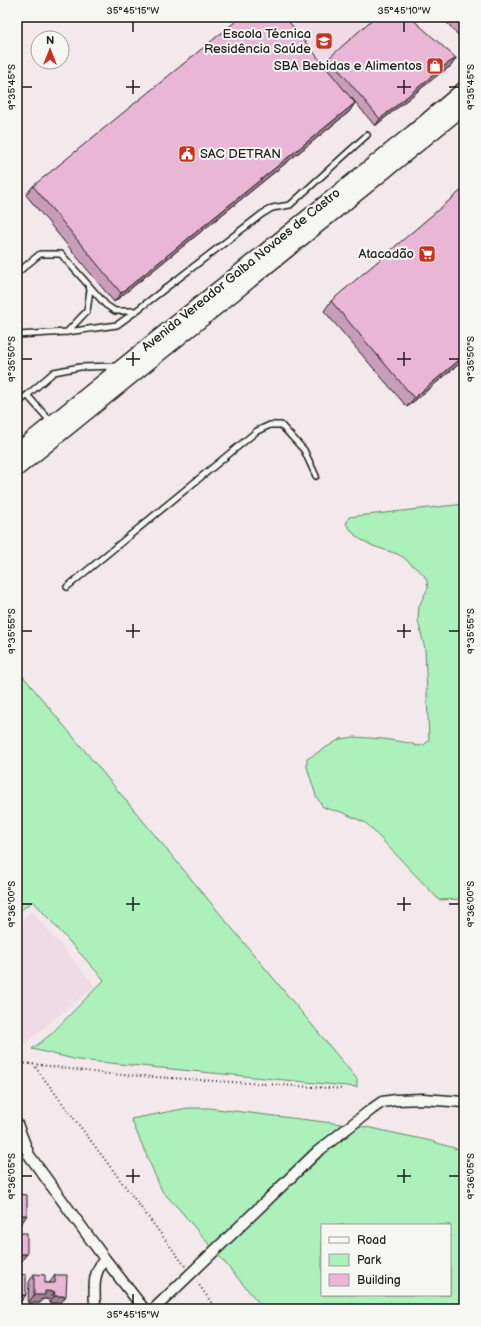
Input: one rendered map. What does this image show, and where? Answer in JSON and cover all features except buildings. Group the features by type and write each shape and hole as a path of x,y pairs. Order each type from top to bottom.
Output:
{"street":[{"name":"Avenida Vereador Galba Novaes de Castro","path":"17,451 464,89"},
{"name":"Avenida Vereador Galba Novaes de Castro","path":"17,469 464,107"},
{"path":"154,1309 317,1152 382,1102 423,1099 464,1102"},
{"path":"17,1124 29,1155 105,1259 144,1309"},
{"path":"95,1309 95,1276 98,1267 105,1259"}],"lane":[{"path":"17,335 67,332 117,325 262,214 272,208 290,204 367,135"},
{"path":"17,273 40,254 61,254 106,305 115,311 136,311"},
{"path":"67,332 87,311 90,290 89,286"},
{"path":"17,404 54,372 80,366 122,366"},
{"path":"27,395 61,433"},
{"path":"67,587 257,431 270,425 281,425 304,450 316,476"}],"path":[{"path":"17,1063 108,1074 343,1089"},
{"path":"32,1064 191,1273 216,1309"}],"shaded area":[{"name":"Escola Técnica Residência Saúde","path":"280,17 373,17 322,66"},
{"path":"32,911 95,986 17,1050 17,924"}],"green space":[{"path":"464,504 464,899 439,900 366,823 339,811 323,807 316,796 307,767 307,759 340,739 355,737 383,739 410,743 417,746 424,745 429,740 425,649 418,621 419,606 428,588 427,581 424,575 403,557 373,546 360,539 346,524 349,517"},
{"path":"17,669 357,1079 357,1087 78,1060 32,1049 51,1034 104,980 33,901 17,913"},
{"path":"188,1108 209,1108 366,1127 431,1141 464,1151 464,1309 264,1309 162,1191 131,1119"}],"place":[{"name":"Escola Técnica Residência Saúde","path":"324,41"},
{"name":"SBA Bebidas e Alimentos","path":"435,66"},
{"name":"SAC DETRAN","path":"187,154"},
{"name":"Atacadão","path":"427,254"}]}
